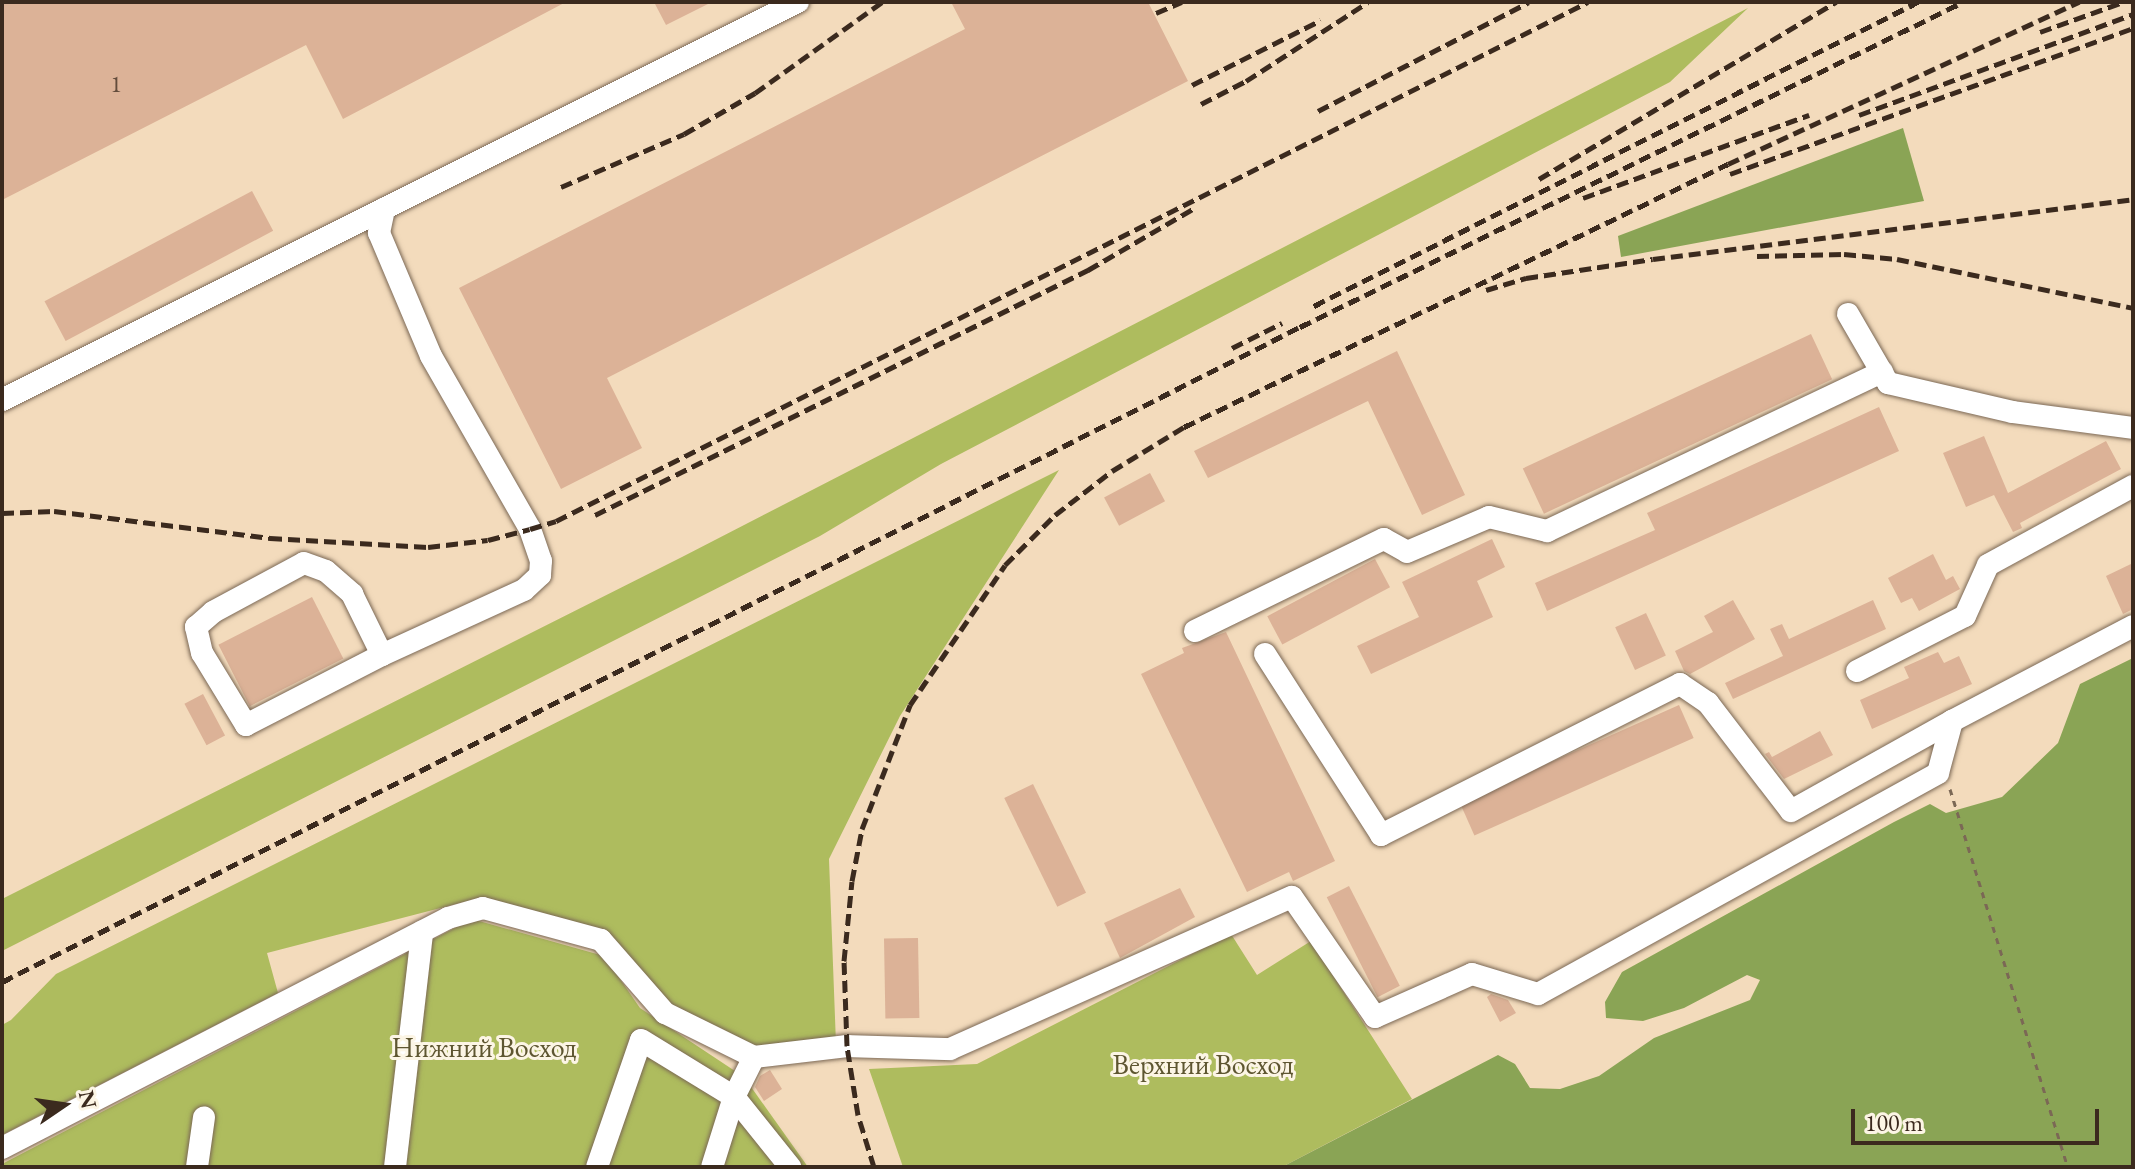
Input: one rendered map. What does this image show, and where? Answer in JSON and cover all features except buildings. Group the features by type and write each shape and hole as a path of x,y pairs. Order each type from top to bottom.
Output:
{"lane":[{"path":"2,400 798,2"},
{"path":"382,655 352,594 326,571 304,563 213,612 196,627 202,653 246,725 382,655 524,590 540,575 541,561 530,529 431,356 379,233 384,209"},
{"path":"1848,314 1888,383 2013,412 2133,428"},
{"path":"1195,631 1384,539 1407,552 1489,517 1547,531 1882,372"},
{"path":"1857,671 1965,616 1988,565 2133,486"},
{"path":"1265,654 1381,835 1680,684 1708,703 1791,811 1952,721 2133,626"},
{"path":"2,1148 448,918 483,908 601,940 665,1013 754,1057 847,1046 950,1049 1292,897 1375,1017 1472,974 1538,994 1938,773 1952,721"},
{"path":"395,1167 422,932"},
{"path":"597,1167 641,1040 734,1097 790,1167"},
{"path":"712,1167 734,1097 754,1057"},
{"path":"197,1167 204,1117"}],"path":[{"path":"1938,773 1952,791 2068,1167"}],"green space":[{"path":"1748,8 1670,82 941,464 820,536 2,951 2,899 682,557"},
{"path":"1903,128 1924,201 1621,257 1618,236"},
{"path":"1059,470 900,716 829,859 836,1044 756,1052 670,1006 606,932 483,897 267,953 278,993 2,1135 2,1025 11,1020 56,974"},
{"path":"2133,658 2133,1167 1282,1167 1498,1055 1515,1064 1530,1088 1560,1089 1599,1076 1654,1038 1750,1000 1760,980 1747,975 1684,1008 1643,1021 1606,1018 1605,1002 1622,972 1930,804 1946,813 2002,797 2058,743 2080,684"},
{"name":"Нижний Восход","path":"472,919 604,956 640,1008 744,1077 808,1167 2,1167 2,1164"},
{"name":"Верхний Восход","path":"1231,934 1257,975 1311,941 1412,1099 1282,1167 903,1167 869,1069 977,1064"}],"railway":[{"path":"561,187 684,134 755,93 882,2"},
{"path":"1156,13 1182,2"},
{"path":"1201,104 1246,81 1368,2"},
{"path":"1318,111 1529,2"},
{"path":"2,513 54,511 270,538 428,547 488,540 556,521 1588,2"},
{"path":"1539,179 1836,2"},
{"path":"1314,306 1918,2"},
{"path":"2,982 1300,327 1963,2"},
{"path":"874,1167 858,1115 847,1046 844,961 852,881 862,829 910,705 1005,565 1055,515 1112,471 1184,427 1728,164 2079,2"},
{"path":"2040,32 2123,2"},
{"path":"1859,115 2133,14"},
{"path":"1192,85 1321,20"},
{"path":"1730,174 2133,28"},
{"path":"1583,198 1809,115"},
{"path":"1486,290 1526,278 1653,259 2133,199"},
{"path":"595,515 1088,270 1193,209"},
{"path":"1757,256 1844,254 1897,259 2133,308"},
{"path":"1232,348 1282,323"}]}
